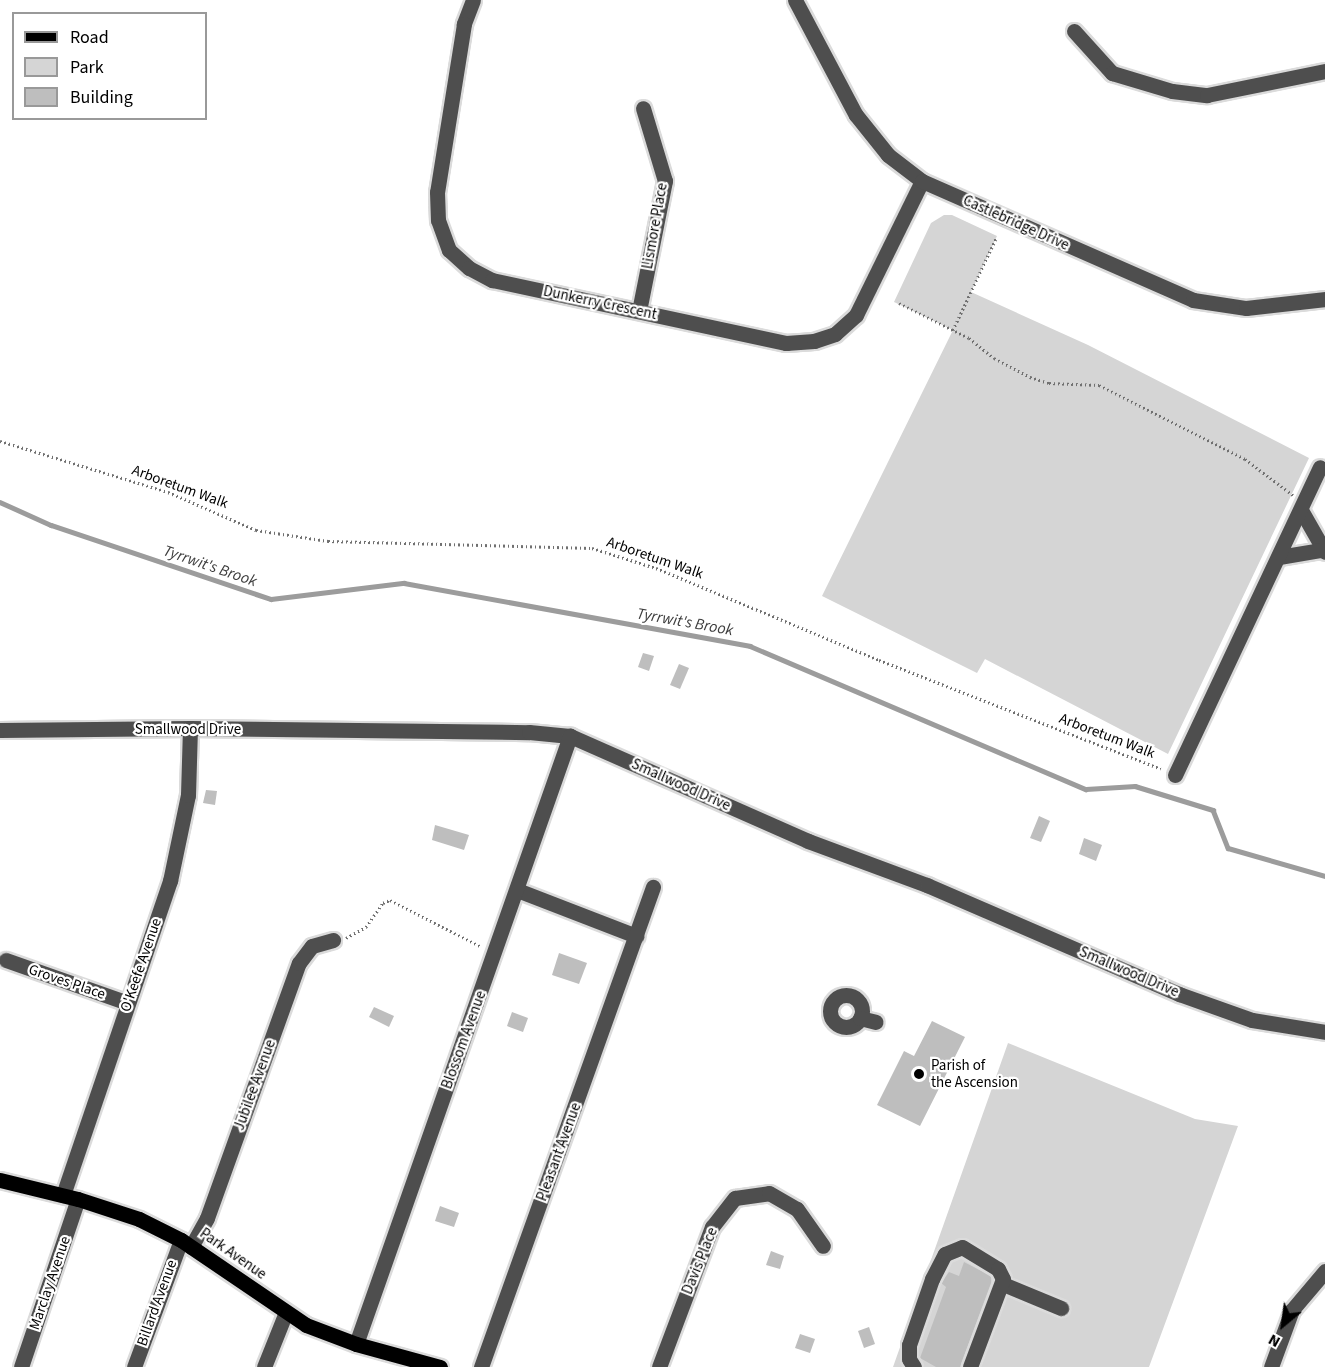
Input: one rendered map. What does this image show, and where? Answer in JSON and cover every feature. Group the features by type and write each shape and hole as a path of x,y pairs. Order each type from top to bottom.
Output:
{"main road":[{"name":"Park Avenue","path":"0,1180 71,1197 126,1214 186,1243 286,1312 356,1344 440,1367"}],"street":[{"name":"Dunkerry Crescent","path":"473,0 464,24 437,192 438,220 449,250 469,268 492,280 786,344 814,341 835,334 856,315 870,292 922,180"},
{"name":"Castlebridge Drive","path":"795,0 856,115 888,155 922,180 1193,300 1246,308 1325,299"},
{"path":"1074,31 1112,73 1173,91 1207,95 1325,71"},
{"name":"Lismore Place","path":"639,311 665,181 644,108"},
{"path":"1175,775 1320,467"},
{"path":"1279,557 1323,551 1301,510"},
{"name":"Smallwood Drive","path":"0,730 190,728 529,732 570,736 798,836 927,885 1179,994 1252,1020 1325,1032"},
{"name":"O'Keefe Avenue","path":"71,1197 128,1003 170,881 185,817 190,728"},
{"name":"Blossom Avenue","path":"356,1344 570,736"},
{"name":"Pleasant Avenue","path":"481,1367 653,887"},
{"path":"517,890 636,936"},
{"name":"Jubilee Avenue","path":"186,1243 207,1218 299,963 312,946 333,940"},
{"name":"Groves Place","path":"6,960 128,1003"},
{"path":"860,1018 876,1022"},
{"name":"Davis Place","path":"659,1367 712,1227 735,1197 769,1193 797,1209 823,1246"},
{"name":"Marclay Avenue","path":"21,1367 71,1197"},
{"name":"Billard Avenue","path":"134,1367 186,1243"},
{"path":"915,1367 909,1359 909,1345 936,1270 950,1249 962,1247 998,1269 1003,1284 992,1303 970,1367"},
{"path":"1271,1367 1292,1310 1325,1271"},
{"path":"1003,1284 1061,1308"},
{"path":"264,1367 286,1312"}],"path":[{"path":"952,330 996,238"},
{"path":"899,303 952,330 1030,377 1049,383 1099,385 1211,441 1272,477 1292,494 1301,510"},
{"name":"Arboretum Walk","path":"0,441 168,492 256,530 328,541 592,548 656,568 879,660 1175,775"},
{"path":"333,940 360,932 383,903 390,900 495,954"}],"green space":[{"path":"944,215 952,215 997,236 971,292 1088,345 1309,458 1168,754 985,659 977,673 822,596 953,330 894,302 931,223"},
{"path":"1008,1043 1195,1119 1238,1126 1149,1367 893,1367"}],"building":[{"path":"643,653 654,656 649,671 638,667"},
{"path":"679,664 689,668 680,689 670,685"},
{"path":"206,790 217,791 215,805 203,803"},
{"path":"1039,816 1050,821 1041,842 1030,838"},
{"path":"435,825 469,835 464,850 432,840"},
{"path":"1084,838 1102,845 1096,861 1079,854"},
{"path":"559,953 587,963 579,984 552,975"},
{"path":"374,1007 394,1016 389,1027 369,1017"},
{"path":"512,1012 528,1018 523,1032 507,1026"},
{"name":"Parish of the Ascension","path":"932,1021 965,1037 920,1126 877,1105 904,1051 914,1056"},
{"path":"440,1206 459,1213 454,1227 435,1221"},
{"path":"771,1251 784,1256 780,1269 766,1265"},
{"path":"964,1262 991,1276 991,1283 960,1367 936,1367 920,1358 946,1287 941,1283 949,1272 959,1276"},
{"path":"869,1327 875,1344 864,1348 858,1331"},
{"path":"800,1334 815,1339 810,1353 795,1348"}],"waterway":[{"name":"Tyrrwit's Brook","path":"0,502 51,525 271,599 404,583 750,646 1086,789 1135,786 1213,810 1228,848 1325,876"}],"place":[{"name":"Parish of the Ascension","path":"919,1074"}]}
